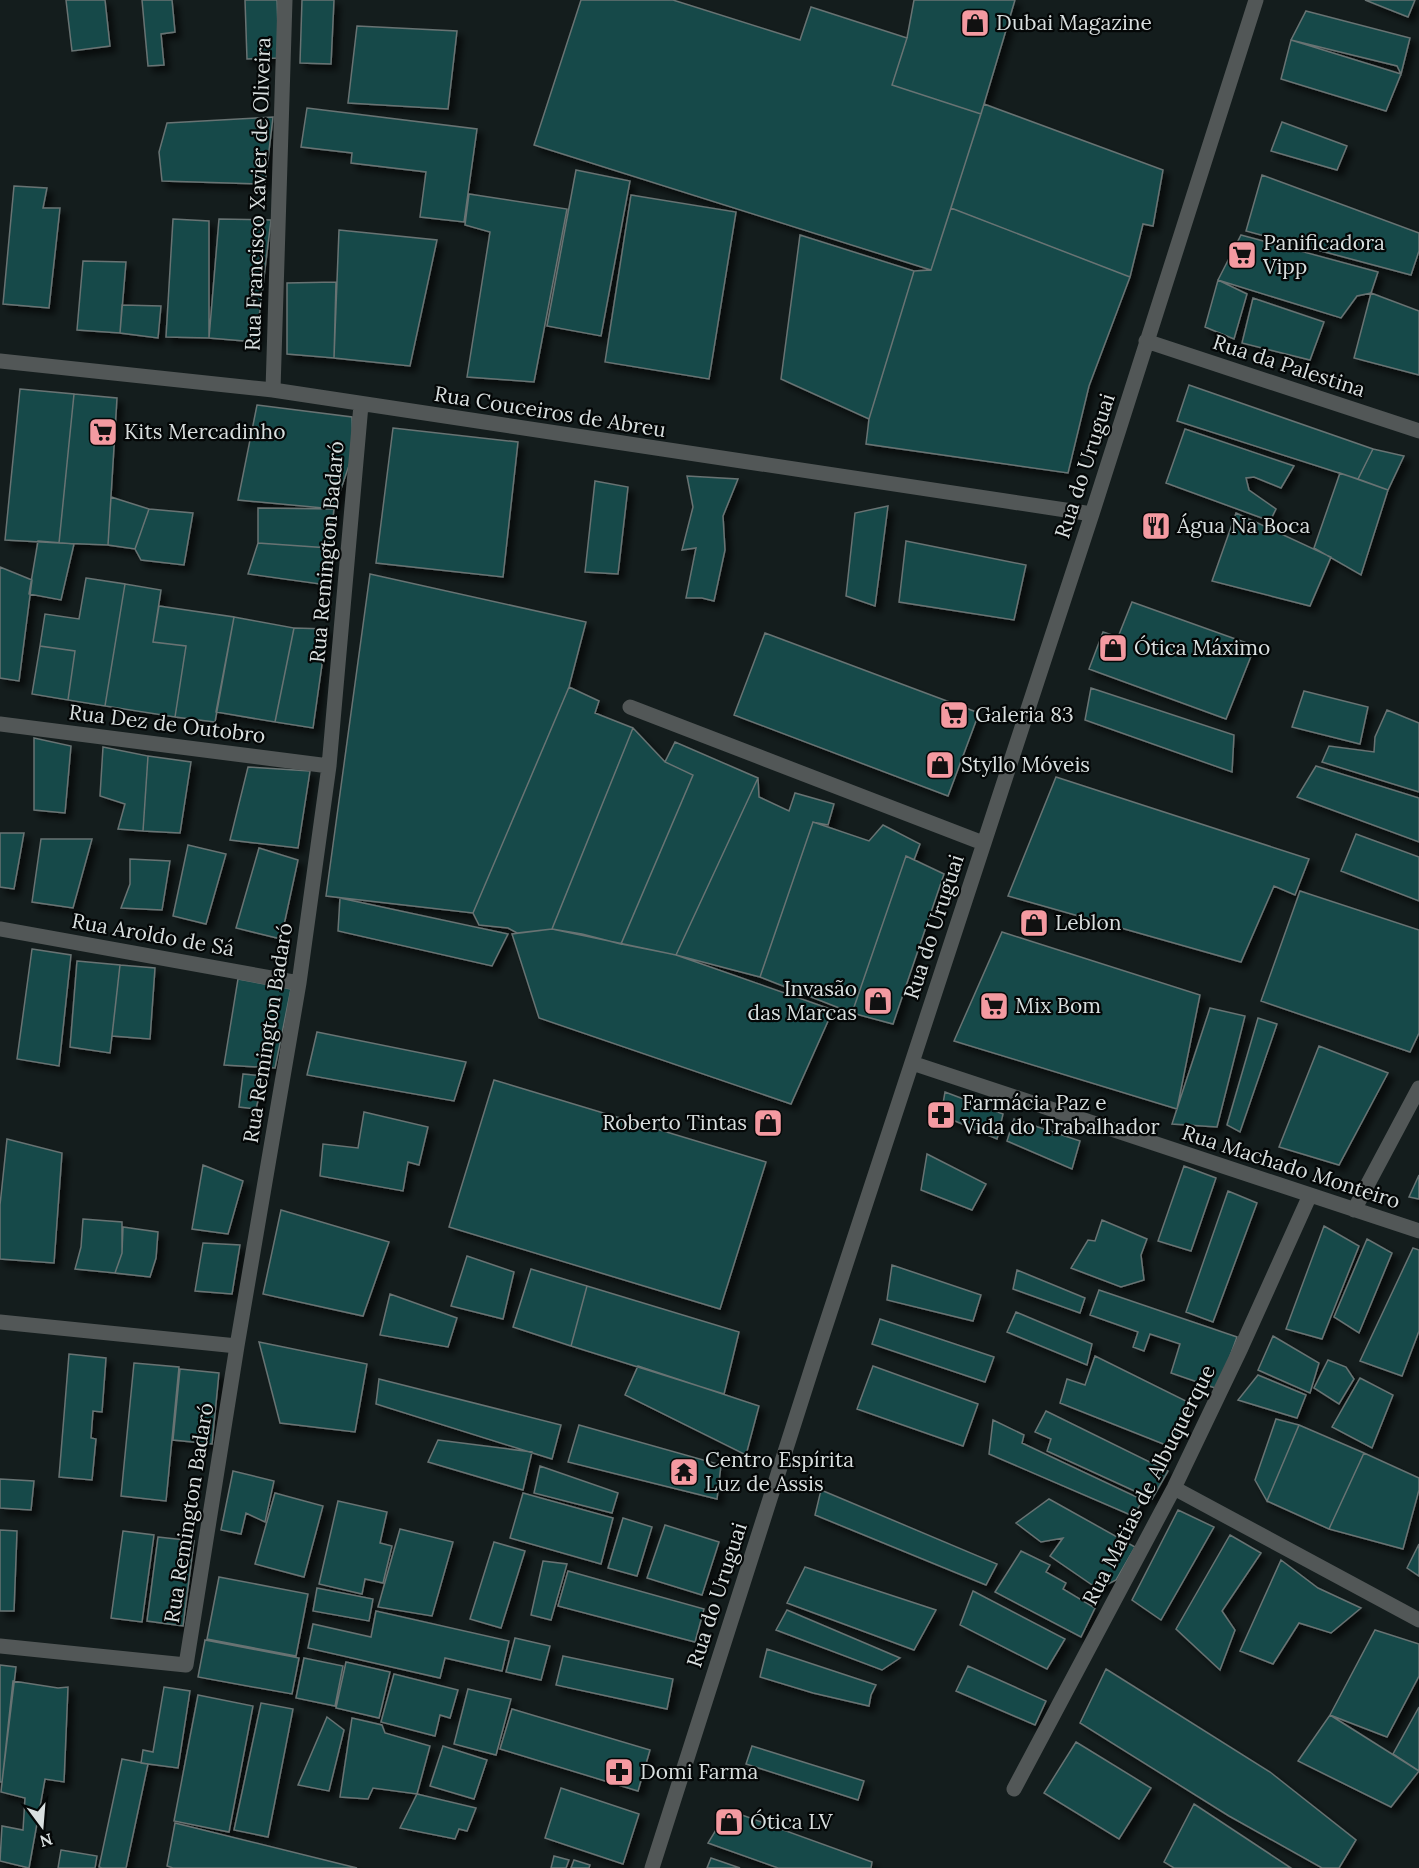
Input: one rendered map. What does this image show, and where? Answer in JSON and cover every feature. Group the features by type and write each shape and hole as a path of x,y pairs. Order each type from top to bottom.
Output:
{"street":[{"name":"Rua Francisco Xavier de Oliveira","path":"273,390 285,0"},
{"name":"Rua do Uruguai","path":"652,1868 811,1369 1092,514 1256,0"},
{"name":"Rua da Palestina","path":"1146,341 1419,431"},
{"name":"Rua Couceiros de Abreu","path":"0,361 273,390 1092,514"},
{"name":"Rua Remington Badaró","path":"0,1646 186,1665 237,1346 299,983 329,766 361,405"},
{"path":"630,707 983,843"},
{"name":"Rua Dez de Outobro","path":"0,724 329,766"},
{"name":"Rua Aroldo de Sá","path":"0,929 299,983"},
{"name":"Rua Machado Monteiro","path":"912,1063 1419,1231"},
{"path":"1354,1209 1419,1088"},
{"name":"Rua Matias de Albuquerque","path":"1014,1789 1174,1488 1310,1196"},
{"path":"0,1322 237,1346"},
{"path":"1174,1488 1419,1620"}],"building":[{"path":"66,0 105,0 110,46 72,51"},
{"path":"142,0 172,0 175,32 161,34 164,65 148,66"},
{"path":"245,0 277,0 279,58 247,59"},
{"path":"302,0 334,0 331,64 300,63"},
{"path":"581,0 673,0 800,40 811,7 907,38 892,85 981,114 931,270 534,145"},
{"path":"914,0 1015,0 981,114 892,85 907,38"},
{"path":"1365,0 1415,0 1408,17"},
{"path":"1306,11 1410,38 1401,74 1397,66 1291,40"},
{"path":"357,26 457,31 448,109 348,103"},
{"path":"1291,40 1401,74 1386,111 1281,79"},
{"path":"984,104 1163,170 1153,226 1143,224 1130,277 951,208"},
{"path":"307,108 477,129 464,222 420,217 426,172 351,163 352,153 301,147"},
{"path":"273,117 265,184 162,181 159,152 167,123"},
{"path":"1282,122 1347,146 1337,170 1271,151"},
{"path":"576,170 630,181 601,336 547,326"},
{"path":"1262,175 1419,233 1419,251 1411,275 1246,231"},
{"path":"14,186 47,188 43,208 60,208 49,308 3,304"},
{"path":"469,194 567,209 534,382 467,377 490,232 465,225"},
{"path":"631,195 736,212 709,379 605,362"},
{"path":"951,208 1130,277 1089,386 1068,473 866,444 869,419 914,271 931,270"},
{"path":"173,219 209,221 209,338 166,337"},
{"path":"219,219 271,220 256,342 209,338"},
{"path":"339,230 437,240 410,366 334,358"},
{"path":"800,235 914,271 869,419 781,379"},
{"path":"1241,235 1378,272 1371,293 1357,296 1341,318 1218,280"},
{"path":"83,261 126,262 120,333 77,330"},
{"path":"1218,280 1247,294 1234,339 1205,327"},
{"path":"336,282 334,358 287,354 287,283"},
{"path":"1371,293 1419,311 1419,375 1354,358"},
{"path":"1253,298 1324,322 1310,360 1242,343"},
{"path":"122,305 161,306 158,338 120,333"},
{"path":"1189,385 1373,449 1358,479 1177,421"},
{"path":"20,389 74,394 59,543 5,540"},
{"path":"74,394 117,398 108,545 59,543"},
{"path":"257,405 352,417 353,454 334,509 238,500"},
{"path":"393,428 518,442 503,577 376,563"},
{"path":"1185,429 1294,466 1281,488 1254,477 1246,478 1249,490 1276,509 1270,521 1166,483"},
{"path":"1373,449 1404,456 1388,490 1358,479"},
{"path":"1340,473 1388,490 1361,575 1314,548"},
{"path":"687,476 738,479 723,516 725,550 714,601 686,598 696,548 682,550 693,507"},
{"path":"595,481 628,487 618,574 585,572"},
{"path":"111,497 149,509 135,549 108,545"},
{"path":"888,506 875,606 846,596 855,513"},
{"path":"258,508 334,509 329,548 258,543"},
{"path":"149,509 193,513 184,565 141,560 135,549"},
{"path":"1236,513 1331,557 1310,606 1212,581"},
{"path":"38,541 74,544 61,600 29,594"},
{"path":"906,541 1026,565 1014,620 899,602"},
{"path":"258,543 329,548 327,585 248,574"},
{"path":"0,567 32,580 19,681 0,678"},
{"path":"370,574 586,622 569,687 473,913 326,896"},
{"path":"86,578 125,584 105,706 68,700 75,651 40,646 45,614 79,619"},
{"path":"125,584 161,590 153,642 186,646 175,717 105,706"},
{"path":"1132,602 1255,646 1226,719 1089,669 1103,632 1118,637"},
{"path":"159,606 234,617 215,722 175,717 186,646 153,642"},
{"path":"234,617 294,628 275,722 216,712"},
{"path":"294,628 327,629 313,728 275,722"},
{"path":"765,633 979,713 948,796 734,715"},
{"path":"40,646 75,651 68,700 32,694"},
{"path":"569,687 599,701 595,713 633,728 552,929 517,933 508,928 479,925 473,913"},
{"path":"1091,688 1234,735 1232,772 1085,720"},
{"path":"1304,691 1368,707 1360,744 1292,727"},
{"path":"1387,710 1419,723 1419,792 1322,762 1329,746 1374,752 1375,737"},
{"path":"633,728 665,762 693,775 621,944 552,929"},
{"path":"34,738 71,746 65,813 34,810"},
{"path":"675,742 758,778 676,955 621,944 693,775 665,762"},
{"path":"103,747 148,756 143,831 118,829 125,804 100,796"},
{"path":"148,756 191,762 180,833 143,831"},
{"path":"1316,766 1419,798 1419,842 1297,797"},
{"path":"248,767 310,771 298,848 230,840"},
{"path":"1056,777 1309,859 1295,895 1274,886 1241,962 1008,896"},
{"path":"758,778 759,797 789,811 795,793 834,804 828,825 813,822 760,977 676,955"},
{"path":"813,822 869,841 883,825 920,844 914,860 906,856 852,1013 760,977"},
{"path":"0,833 24,833 14,889 0,887"},
{"path":"1356,834 1419,857 1419,901 1341,871"},
{"path":"41,839 92,839 73,908 32,902"},
{"path":"188,845 226,854 206,924 173,916"},
{"path":"259,848 298,860 281,939 236,928"},
{"path":"906,856 944,874 893,1024 852,1013"},
{"path":"130,859 170,861 162,910 121,908 130,884"},
{"path":"1300,891 1419,930 1419,1033 1410,1052 1261,1001"},
{"path":"340,898 508,934 492,966 338,931"},
{"path":"552,929 676,955 833,1010 791,1104 539,1018 512,934"},
{"path":"1002,932 1200,995 1177,1109 954,1041"},
{"path":"32,949 71,955 59,1066 17,1059"},
{"path":"77,961 120,965 110,1053 70,1047"},
{"path":"120,965 155,968 150,1039 112,1036"},
{"path":"238,979 291,989 275,1068 224,1065"},
{"path":"1210,1008 1245,1016 1217,1127 1172,1124"},
{"path":"1258,1018 1277,1024 1240,1132 1227,1125"},
{"path":"317,1032 466,1062 454,1101 307,1075"},
{"path":"1319,1046 1388,1073 1339,1165 1279,1147"},
{"path":"243,1074 264,1076 256,1109 239,1107"},
{"path":"494,1080 766,1162 720,1309 449,1227"},
{"path":"945,1092 1003,1114 997,1139 941,1115"},
{"path":"364,1112 428,1127 419,1165 408,1162 403,1191 320,1176 323,1144 358,1148"},
{"path":"1014,1119 1080,1141 1072,1169 1007,1141"},
{"path":"7,1139 62,1153 54,1263 0,1259 0,1205"},
{"path":"927,1154 986,1184 972,1210 921,1190"},
{"path":"203,1165 243,1181 228,1234 192,1229"},
{"path":"1184,1166 1216,1178 1191,1251 1158,1241"},
{"path":"1419,1175 1419,1199 1409,1197"},
{"path":"1228,1191 1257,1203 1213,1322 1186,1312"},
{"path":"281,1210 389,1242 363,1316 263,1294"},
{"path":"83,1219 122,1222 122,1253 115,1273 75,1269 81,1247"},
{"path":"1102,1220 1147,1239 1141,1255 1144,1280 1121,1287 1071,1268 1088,1240 1095,1241"},
{"path":"1324,1226 1359,1246 1322,1339 1286,1329"},
{"path":"123,1227 158,1232 156,1258 150,1277 115,1273 122,1253"},
{"path":"1367,1239 1392,1253 1359,1333 1334,1317"},
{"path":"203,1243 240,1245 232,1294 195,1291"},
{"path":"1413,1248 1419,1250 1419,1331 1402,1376 1360,1361"},
{"path":"467,1256 514,1272 503,1319 451,1306"},
{"path":"892,1265 981,1295 973,1321 887,1300"},
{"path":"531,1269 587,1286 571,1346 513,1327"},
{"path":"1017,1270 1085,1298 1080,1313 1013,1289"},
{"path":"587,1286 739,1332 724,1394 571,1346"},
{"path":"1099,1290 1237,1337 1218,1389 1171,1373 1180,1344 1150,1334 1144,1351 1133,1347 1138,1332 1090,1315"},
{"path":"390,1294 457,1318 448,1347 380,1335"},
{"path":"1016,1312 1092,1344 1087,1365 1007,1332"},
{"path":"880,1319 994,1357 985,1382 872,1344"},
{"path":"1273,1336 1319,1363 1310,1393 1258,1370"},
{"path":"259,1342 367,1364 355,1432 280,1423"},
{"path":"69,1354 106,1358 102,1412 93,1411 91,1438 96,1439 92,1480 59,1477"},
{"path":"1095,1356 1194,1405 1171,1447 1060,1403 1067,1379 1085,1385"},
{"path":"1328,1360 1346,1367 1354,1379 1339,1404 1314,1388"},
{"path":"134,1363 179,1367 166,1501 121,1496"},
{"path":"638,1366 759,1406 746,1455 625,1395"},
{"path":"873,1366 978,1404 963,1446 857,1409"},
{"path":"180,1369 219,1373 212,1444 173,1440"},
{"path":"1258,1375 1306,1395 1297,1418 1238,1400"},
{"path":"1360,1378 1393,1395 1372,1448 1332,1427"},
{"path":"379,1379 561,1425 552,1459 376,1404"},
{"path":"1046,1411 1168,1471 1152,1499 1047,1451 1051,1439 1035,1432"},
{"path":"1276,1419 1299,1425 1267,1501 1255,1480"},
{"path":"993,1420 1024,1435 1022,1443 1143,1500 1133,1516 989,1454"},
{"path":"579,1425 721,1465 717,1499 568,1462"},
{"path":"1299,1425 1364,1453 1329,1529 1267,1501"},
{"path":"438,1440 532,1452 523,1490 428,1462"},
{"path":"1364,1453 1419,1478 1419,1490 1403,1549 1329,1529"},
{"path":"540,1466 618,1493 612,1513 534,1493"},
{"path":"233,1471 274,1481 265,1522 246,1513 241,1534 221,1530"},
{"path":"0,1479 34,1481 31,1510 0,1508"},
{"path":"821,1490 997,1564 986,1585 815,1515"},
{"path":"275,1493 323,1506 304,1577 255,1564"},
{"path":"523,1493 613,1518 601,1564 510,1538"},
{"path":"1049,1499 1135,1547 1116,1580 1098,1589 1050,1556 1063,1538 1041,1542 1016,1523"},
{"path":"338,1501 387,1512 380,1543 392,1546 383,1583 365,1579 362,1594 319,1584"},
{"path":"1178,1510 1214,1527 1161,1620 1132,1600"},
{"path":"623,1518 652,1527 637,1576 608,1568"},
{"path":"665,1525 719,1542 702,1595 647,1578"},
{"path":"400,1529 453,1542 432,1616 378,1607"},
{"path":"0,1530 17,1531 14,1611 0,1611"},
{"path":"123,1531 154,1535 142,1622 111,1618"},
{"path":"1230,1535 1261,1553 1222,1611 1235,1630 1220,1670 1176,1629"},
{"path":"158,1537 194,1541 183,1626 147,1621"},
{"path":"494,1542 525,1551 501,1628 470,1619"},
{"path":"1419,1544 1419,1576 1407,1568"},
{"path":"1021,1551 1050,1565 1046,1572 1066,1583 1063,1589 1095,1608 1081,1637 995,1592"},
{"path":"1281,1560 1318,1588 1361,1608 1331,1633 1299,1623 1273,1664 1240,1651"},
{"path":"543,1561 567,1564 551,1620 531,1615"},
{"path":"805,1567 936,1610 914,1650 787,1603"},
{"path":"568,1571 704,1609 695,1642 558,1606"},
{"path":"219,1577 308,1594 296,1656 207,1639"},
{"path":"317,1588 373,1599 369,1621 313,1611"},
{"path":"973,1591 1065,1639 1047,1669 960,1625"},
{"path":"787,1610 900,1658 882,1670 776,1630"},
{"path":"376,1611 509,1641 502,1671 445,1658 440,1678 308,1648 313,1624 371,1637"},
{"path":"1375,1630 1419,1644 1419,1676 1387,1737 1330,1715"},
{"path":"515,1638 550,1646 541,1680 506,1672"},
{"path":"205,1640 299,1658 292,1694 198,1677"},
{"path":"767,1649 876,1685 869,1706 813,1693 760,1677"},
{"path":"563,1656 673,1679 667,1709 556,1685"},
{"path":"304,1658 343,1666 335,1706 296,1698"},
{"path":"346,1662 390,1672 379,1718 336,1708"},
{"path":"0,1665 16,1667 2,1782 0,1782"},
{"path":"968,1666 1046,1701 1035,1725 956,1691"},
{"path":"1106,1669 1270,1772 1356,1840 1339,1868 1322,1868 1229,1816 1080,1723"},
{"path":"394,1674 458,1690 450,1718 440,1715 435,1736 381,1722"},
{"path":"13,1681 58,1688 68,1687 64,1782 45,1779 29,1868 0,1861 2,1826 23,1830 25,1798 1,1792"},
{"path":"164,1687 190,1691 178,1768 141,1763 143,1750 153,1752"},
{"path":"468,1689 511,1699 496,1755 454,1744"},
{"path":"198,1695 253,1706 229,1832 174,1821"},
{"path":"261,1703 293,1709 268,1837 234,1830"},
{"path":"1419,1707 1419,1771 1393,1754"},
{"path":"512,1709 650,1750 638,1791 500,1749"},
{"path":"1330,1715 1419,1771 1391,1807 1298,1761"},
{"path":"327,1717 344,1730 329,1791 298,1785"},
{"path":"352,1718 382,1725 385,1733 430,1746 417,1794 373,1788 368,1799 340,1797"},
{"path":"1076,1742 1151,1788 1119,1839 1044,1793"},
{"path":"443,1746 487,1760 474,1799 430,1786"},
{"path":"752,1746 864,1781 858,1800 746,1764"},
{"path":"122,1759 148,1764 126,1868 102,1868 99,1867"},
{"path":"561,1788 639,1814 623,1864 545,1838"},
{"path":"417,1794 476,1808 467,1831 459,1829 455,1839 400,1828"},
{"path":"1194,1804 1291,1868 1174,1868 1164,1862"},
{"path":"728,1810 872,1862 871,1868 778,1868 708,1843"},
{"path":"175,1823 357,1868 173,1868 167,1866"},
{"path":"61,1850 97,1856 95,1868 58,1868"},
{"path":"554,1856 569,1860 566,1868 551,1868"},
{"path":"711,1858 740,1868 707,1868"},
{"path":"574,1860 590,1865 589,1868 571,1868"}],"place":[{"name":"Dubai Magazine","path":"975,23"},
{"name":"Panificadora Vipp","path":"1242,255"},
{"name":"Kits Mercadinho","path":"103,432"},
{"name":"Água Na Boca","path":"1156,526"},
{"name":"Ótica Máximo","path":"1113,648"},
{"name":"Galeria 83","path":"954,715"},
{"name":"Styllo Móveis","path":"940,765"},
{"name":"Leblon","path":"1034,923"},
{"name":"Invasão das Marcas","path":"878,1001"},
{"name":"Mix Bom","path":"994,1006"},
{"name":"Farmácia Paz e Vida do Trabalhador","path":"941,1115"},
{"name":"Roberto Tintas","path":"768,1123"},
{"name":"Centro Espírita Luz de Assis","path":"684,1472"},
{"name":"Domi Farma","path":"619,1772"},
{"name":"Ótica LV","path":"729,1822"}]}
